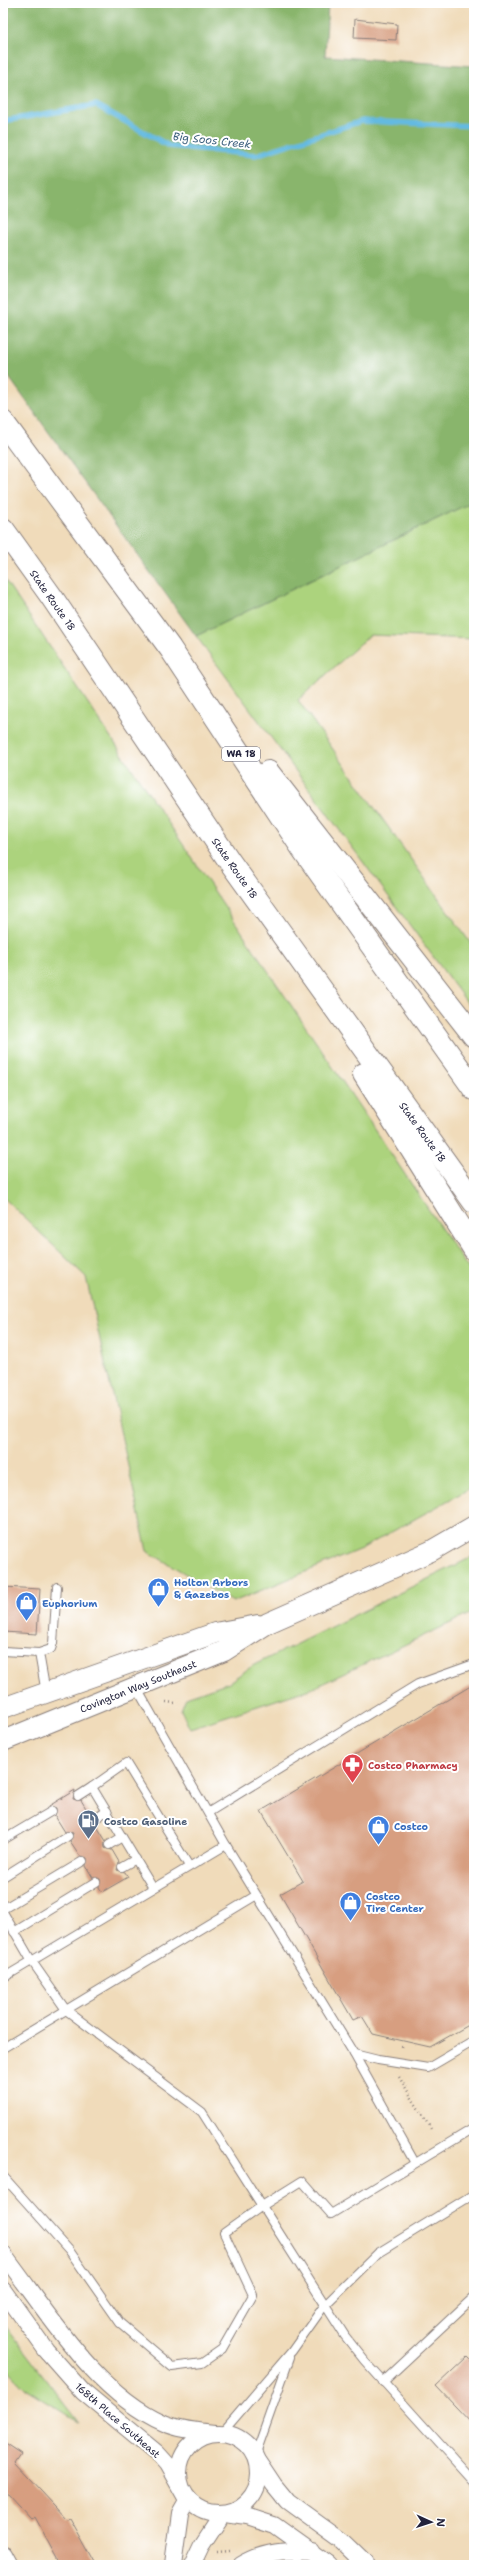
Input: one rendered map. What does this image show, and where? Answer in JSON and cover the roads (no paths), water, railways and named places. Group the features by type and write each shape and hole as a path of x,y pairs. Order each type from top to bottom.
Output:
{"highway":[{"name":"WA 18","path":"3,422 170,648 302,848 474,1089"},
{"name":"State Route 18","path":"3,529 51,596 230,862 386,1083 474,1202"},
{"path":"170,648 474,1036"},
{"path":"230,862 474,1249"}],"street":[{"name":"Covington Way Southeast","path":"3,1741 224,1651 268,1623 431,1551 474,1526"},
{"name":"Covington Way Southeast","path":"3,1708 215,1633 268,1623"},
{"path":"3,1728 47,1710 50,1699 46,1693"},
{"name":"168th Place Southeast","path":"3,2254 56,2328 90,2366 120,2394 140,2410 164,2423 218,2433"},
{"name":"168th Place Southeast","path":"3,2290 46,2350 77,2386 167,2464 187,2498"},
{"path":"330,2565 313,2551 274,2525 246,2516 203,2511 187,2498 178,2473 185,2451 203,2436 218,2433 240,2439 250,2448 274,2485 288,2502 342,2541 367,2565"},
{"path":"192,2565 201,2546 224,2514 237,2510 254,2493 259,2476 256,2458"},
{"path":"173,2565 180,2513 187,2498"},
{"path":"241,2565 264,2554 290,2550 313,2551"},
{"path":"3,2554 9,2565"}],"lane":[{"path":"3,1651 39,1653 51,1649 53,1644 57,1587"},
{"path":"39,1653 46,1693"},
{"path":"209,1812 418,1684 474,1664"},
{"path":"136,1687 209,1812 255,1896 354,2054 361,2071 415,2163"},
{"path":"78,1796 126,1763 189,1866"},
{"path":"92,1787 153,1888"},
{"path":"3,1840 52,1811"},
{"path":"93,1820 107,1811"},
{"path":"3,1877 68,1836"},
{"path":"109,1845 122,1837"},
{"path":"3,1978 226,1845"},
{"path":"122,1867 136,1858"},
{"path":"3,1909 83,1861"},
{"path":"14,1932 96,1882"},
{"path":"3,2048 255,1896"},
{"path":"3,1912 31,1960 66,2010 202,2112 324,2306 361,2356 383,2382 474,2482"},
{"path":"354,2054 378,2060 428,2068 474,2041"},
{"path":"3,2176 69,2250 120,2323 172,2367 202,2364 222,2349 253,2295 224,2233 262,2206 302,2181 331,2214 474,2128"},
{"path":"218,2433 292,2351 324,2306 378,2253 474,2194"},
{"path":"383,2382 474,2297"},
{"path":"256,2458 292,2351"}],"waterway":[{"name":"Big Soos Creek","path":"3,121 96,105 169,146 256,155 362,121 474,126"}],"place":[{"name":"Holton Arbors & Gazebos","path":"158,1608"},
{"name":"Euphorium","path":"27,1622"},
{"name":"Costco Pharmacy","path":"352,1784"},
{"name":"Costco Gasoline","path":"88,1840"},
{"name":"Costco","path":"378,1846"},
{"name":"Costco Tire Center","path":"351,1922"}]}
